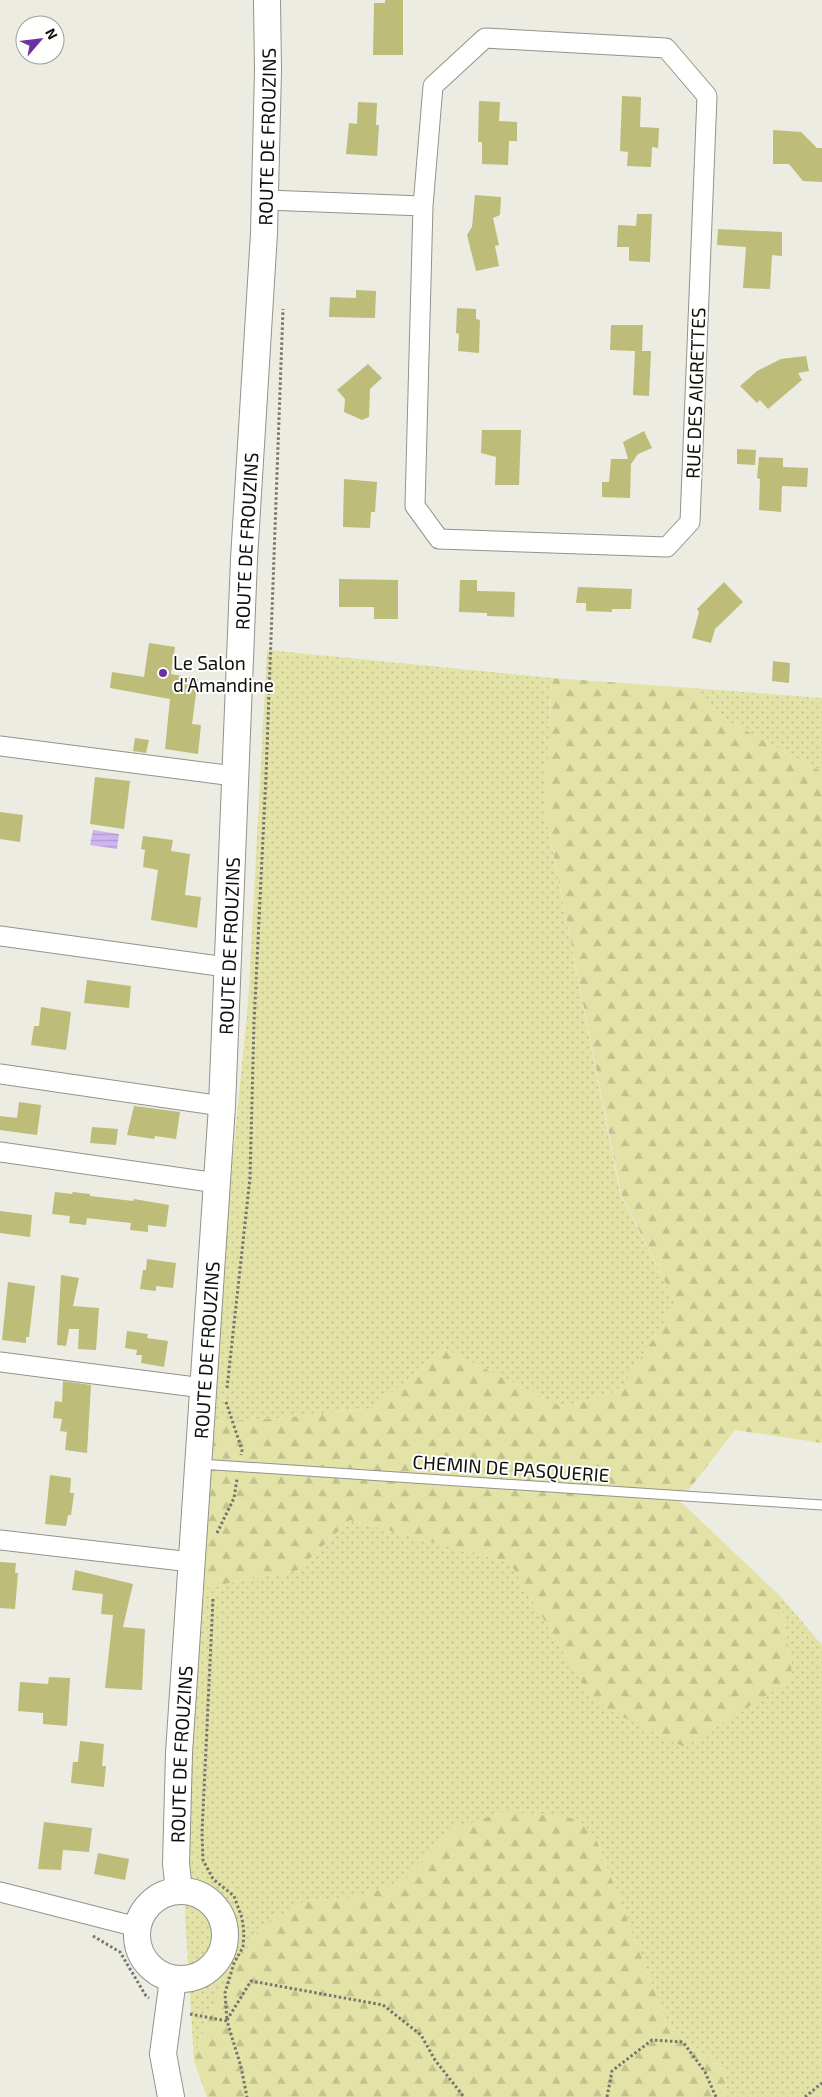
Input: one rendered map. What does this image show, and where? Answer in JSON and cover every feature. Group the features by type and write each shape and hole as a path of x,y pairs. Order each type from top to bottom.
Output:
{"main road":[{"name":"ROUTE DE FROUZINS","path":"179,1890 176,1864 179,1753 222,1106 226,967 244,559 266,200 267,0"},
{"path":"179,1890 194,1892 207,1899 218,1910 224,1924 225,1938 222,1953 208,1970 188,1979 173,1979 160,1974 148,1966 140,1954 136,1941 137,1927 142,1913 152,1901 164,1893 179,1890"},
{"path":"171,2097 162,2054 173,1979"}],"street":[{"name":"RUE DES AIGRETTES","path":"485,38 666,48 707,96 690,522 667,547 439,539 415,506 423,206 433,86 485,38"},
{"path":"266,200 423,206"},
{"path":"0,746 234,776"},
{"path":"0,936 226,967"},
{"path":"0,1074 222,1106"},
{"path":"0,1152 217,1183"},
{"path":"0,1362 203,1388"},
{"path":"0,1540 191,1562"},
{"path":"0,1892 137,1927"}],"lane":[{"name":"CHEMIN DE PASQUERIE","path":"198,1464 822,1505"}],"path":[{"path":"89,1933 120,1952 146,1996 168,2007 193,2016 227,2021"},
{"path":"247,2097 241,2068 227,2021 251,1981 383,2005 421,2035 435,2060 464,2097"},
{"path":"607,2097 612,2071 652,2040 683,2042 705,2072 716,2097"},
{"path":"805,2097 822,2083"}],"green space":[{"path":"267,650 552,678 545,812 620,1194 676,1304 619,1391 562,1407 445,1349 373,1408 283,1418 206,1422 248,1005"},
{"path":"552,678 693,688 726,720 822,772 822,1443 735,1430 680,1501 780,1596 793,1679 684,1747 594,1703 510,1563 350,1520 298,1570 198,1589 206,1422 283,1418 373,1408 445,1349 562,1407 619,1391 676,1304 621,1194 545,812"},
{"path":"693,688 822,698 822,772 726,720"},
{"path":"350,1520 510,1563 594,1703 793,1679 780,1596 822,1645 822,2097 726,2097 725,2072 667,2023 595,1836 457,1827 403,1882 357,1897 305,1901 208,2012 194,2061 185,1913 198,1589 298,1570"},
{"path":"507,1811 578,1819 595,1836 667,2023 725,2072 726,2097 207,2097 194,2061 208,2012 261,1926 305,1901 357,1897 403,1882 457,1827"}],"shaded area":[{"path":"93,830 119,834 117,849 90,845"}],"building":[{"path":"385,0 403,0 403,55 373,55 374,3 385,3"},
{"path":"622,96 641,97 640,127 659,128 658,148 652,147 651,167 627,166 628,152 620,151"},
{"path":"479,101 500,102 499,121 517,122 517,141 509,141 508,165 482,164 482,142 478,142"},
{"path":"358,102 377,103 376,125 379,125 377,156 346,154 349,123 357,124"},
{"path":"773,130 801,132 817,148 822,148 822,182 803,181 789,164 773,164"},
{"path":"475,195 501,197 500,215 493,218 499,245 495,246 499,266 476,271 467,235 472,227"},
{"path":"637,214 652,214 650,262 629,261 629,247 617,247 618,225 636,226"},
{"path":"718,229 782,232 782,256 772,255 770,289 743,288 746,247 717,245"},
{"path":"356,290 376,291 375,318 329,317 330,297 356,298"},
{"path":"457,308 476,309 476,319 480,320 479,353 458,351 459,334 456,333"},
{"path":"611,325 643,325 642,351 651,351 649,396 633,395 635,351 610,350"},
{"path":"806,356 809,371 798,373 802,380 768,409 760,400 757,403 740,386 757,371 781,359"},
{"path":"368,364 382,378 370,389 369,417 362,420 344,412 345,399 337,390"},
{"path":"482,430 521,430 519,485 495,485 496,457 481,453"},
{"path":"644,431 652,448 638,454 631,464 630,498 602,497 602,482 609,482 611,459 628,459 623,442"},
{"path":"737,449 756,450 755,465 737,464"},
{"path":"759,457 783,458 783,467 808,468 807,487 782,486 781,512 759,510 760,479 757,478"},
{"path":"344,479 377,482 375,512 371,512 370,528 343,527"},
{"path":"339,579 398,580 398,619 374,619 374,607 339,607"},
{"path":"460,580 477,580 477,591 515,592 514,617 487,616 487,613 459,612"},
{"path":"724,582 743,602 715,629 711,643 692,638 699,612 697,609"},
{"path":"578,587 632,589 631,609 612,609 612,612 586,611 586,603 576,603"},
{"path":"149,643 175,647 171,674 198,679 192,724 201,725 198,754 165,749 170,699 110,688 112,672 144,677"},
{"path":"773,661 790,663 789,683 772,681"},
{"path":"135,738 149,740 146,753 133,751"},
{"path":"95,777 130,781 124,829 90,824"},
{"path":"0,812 23,815 20,842 0,839"},
{"path":"143,836 173,840 171,851 190,854 185,895 201,897 197,928 151,920 158,870 143,867 145,850 141,849"},
{"path":"87,980 131,986 129,1008 84,1003"},
{"path":"41,1007 71,1012 66,1050 31,1045 34,1026 39,1026"},
{"path":"19,1102 41,1105 37,1135 0,1130 0,1116 17,1118"},
{"path":"134,1106 180,1112 176,1139 155,1136 154,1139 127,1135"},
{"path":"92,1127 118,1129 116,1145 90,1143"},
{"path":"55,1192 72,1194 73,1192 90,1194 90,1196 133,1201 134,1199 169,1205 166,1227 148,1225 148,1232 130,1230 131,1223 87,1218 86,1225 69,1223 70,1216 52,1214"},
{"path":"0,1211 32,1215 30,1237 0,1233"},
{"path":"147,1259 176,1263 173,1288 156,1286 156,1291 140,1289 143,1270 146,1270"},
{"path":"61,1275 79,1278 73,1306 99,1308 96,1350 78,1349 79,1329 69,1329 66,1346 57,1345"},
{"path":"8,1282 35,1286 29,1337 26,1337 26,1343 2,1340"},
{"path":"127,1331 148,1334 147,1338 168,1341 164,1367 141,1363 142,1355 136,1355 137,1350 125,1348"},
{"path":"63,1381 91,1385 87,1453 65,1450 67,1432 60,1431 62,1419 53,1418 55,1401 62,1402"},
{"path":"50,1475 71,1478 70,1493 74,1493 71,1515 68,1515 66,1526 45,1524"},
{"path":"0,1562 16,1563 15,1573 18,1573 15,1609 0,1608"},
{"path":"75,1570 133,1584 123,1627 145,1629 142,1690 105,1688 113,1615 101,1614 103,1594 72,1590"},
{"path":"49,1677 70,1678 67,1726 43,1724 43,1713 18,1711 20,1682 48,1684"},
{"path":"80,1741 104,1744 102,1766 106,1766 104,1787 71,1783 73,1762 78,1762"},
{"path":"44,1822 92,1828 89,1852 63,1850 61,1870 38,1869"},
{"path":"98,1853 129,1859 125,1880 94,1874"}],"place":[{"name":"Le Salon d'Amandine","path":"163,673"}]}
